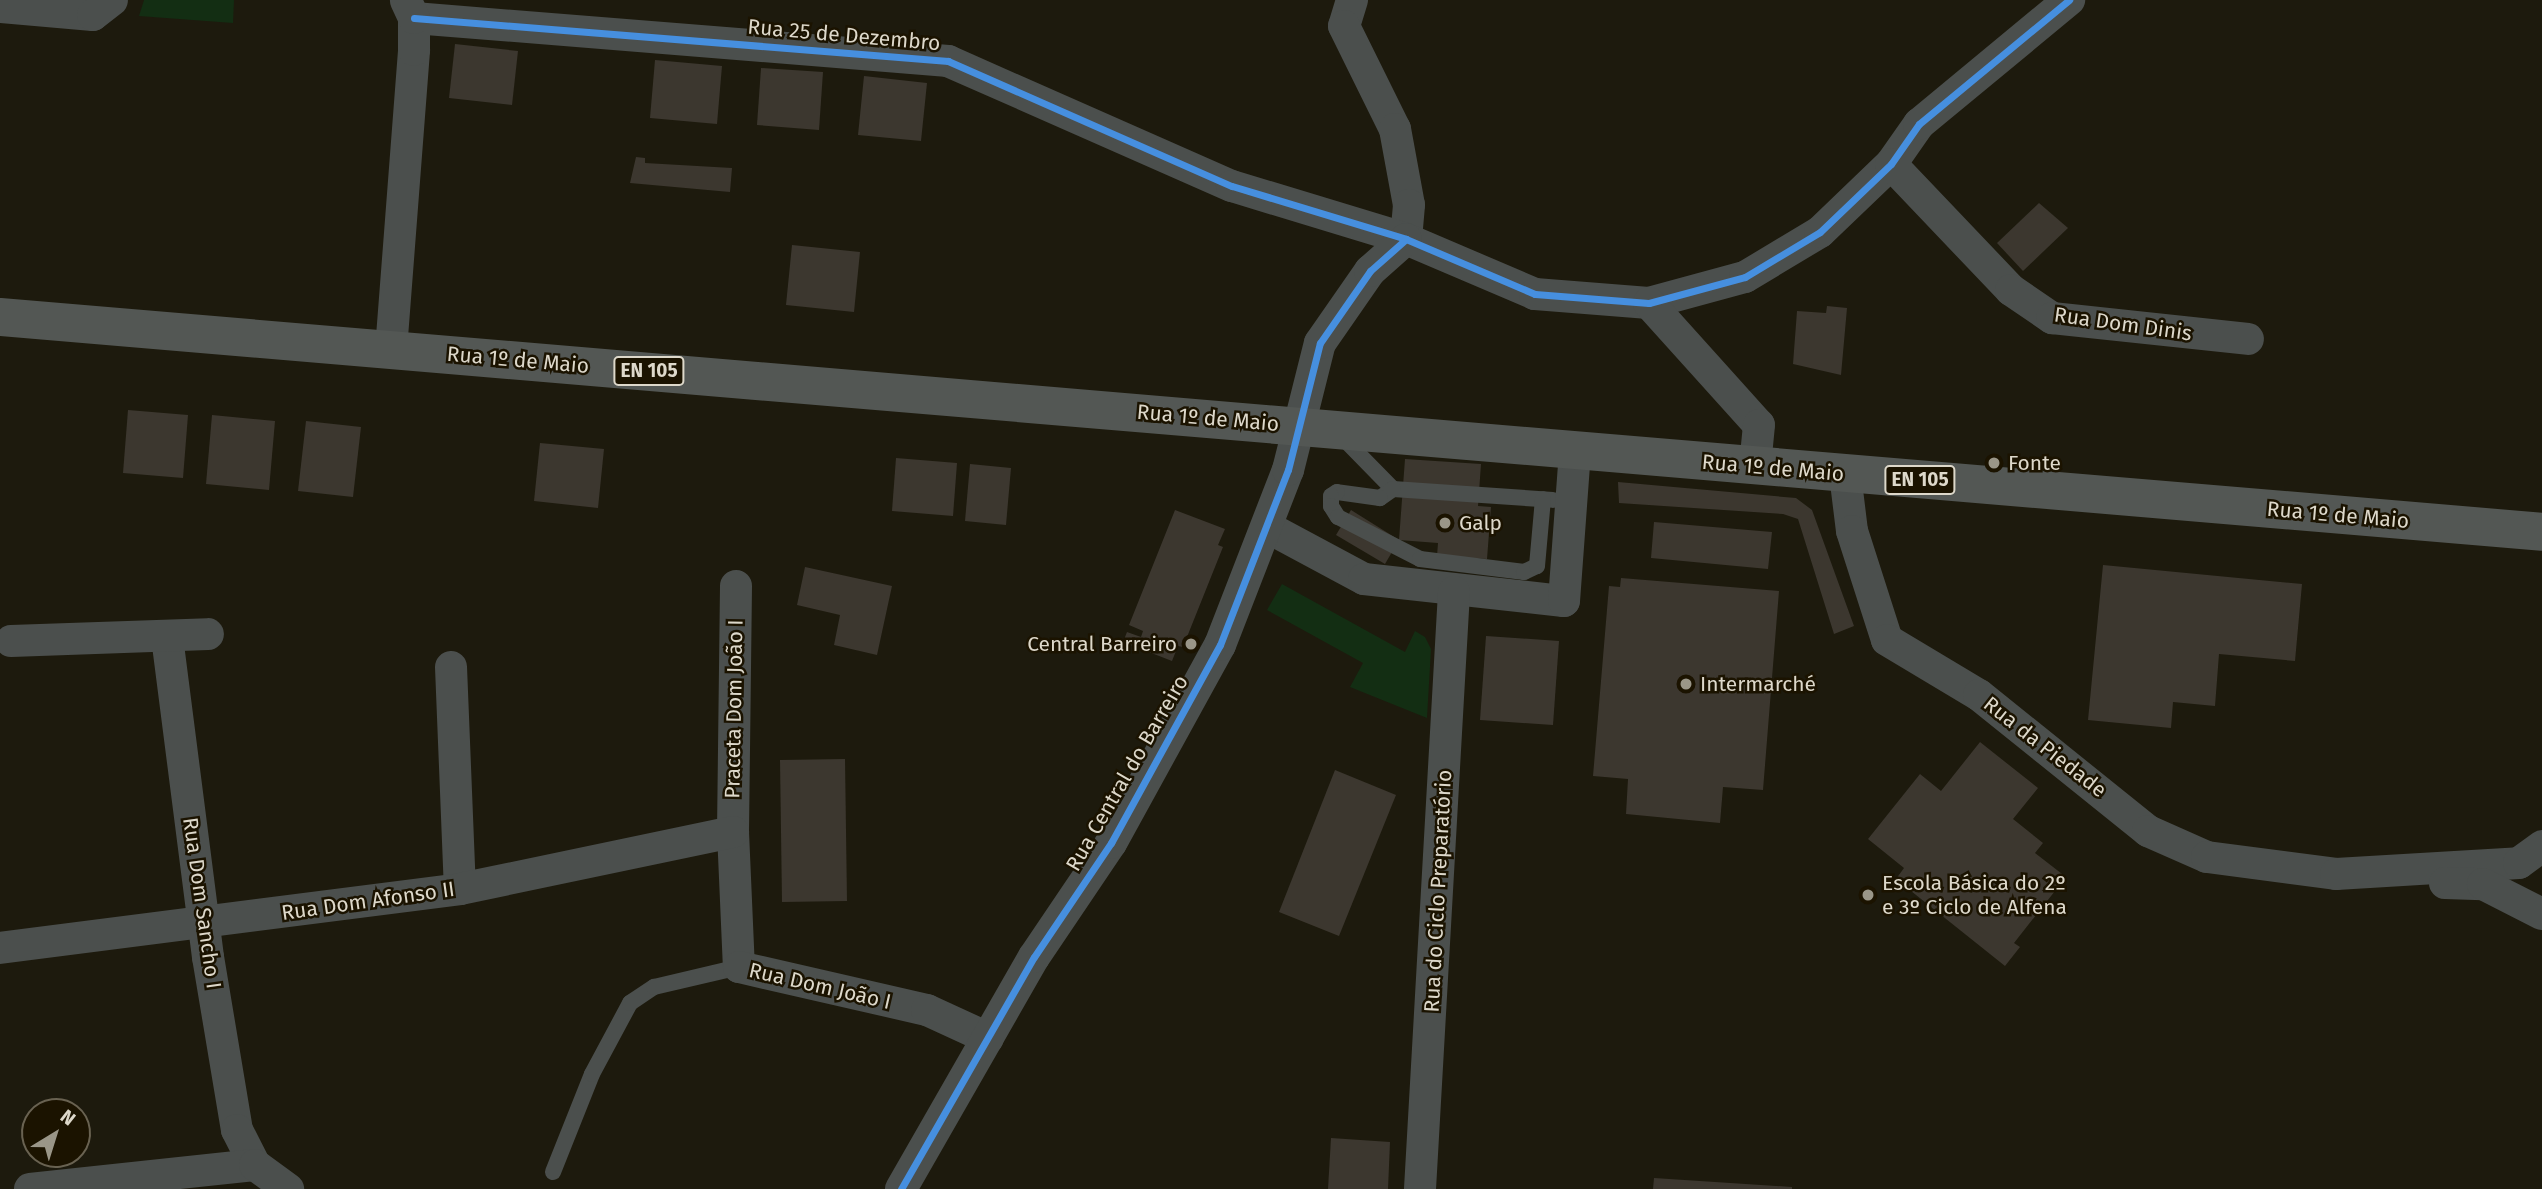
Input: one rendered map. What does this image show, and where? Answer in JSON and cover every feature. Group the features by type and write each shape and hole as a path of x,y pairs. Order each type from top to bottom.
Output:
{"main road":[{"name":"Rua 1º de Maio","path":"0,317 2542,532"}],"street":[{"path":"0,7 93,15 112,0"},
{"name":"Rua 25 de Dezembro","path":"391,350 410,9 947,61 1232,186 1406,239 1535,294 1649,303 1745,277 1785,256 1819,232 1891,164 1919,124 2069,0"},
{"path":"1348,13 1395,130 1409,205 1406,239"},
{"name":"Rua Dom Dinis","path":"1891,164 2011,290 2052,318 2248,339"},
{"name":"Rua Central do Barreiro","path":"901,1189 1034,957 1111,843 1220,645 1269,528 1317,428 1320,344 1370,271 1406,239"},
{"path":"1649,303 1759,425 1755,466"},
{"path":"1269,528 1364,579 1454,592 1564,601 1557,500 1575,450"},
{"name":"Rua da Piedade","path":"1845,474 1852,531 1887,640 1979,695 2148,831 2207,857 2371,874"},
{"name":"Praceta Dom João I","path":"733,832 736,586"},
{"name":"Rua do Ciclo Preparatório","path":"1420,1189 1454,592"},
{"path":"11,641 208,634"},
{"name":"Rua Dom Sancho I","path":"167,637 202,923 237,1130 255,1164"},
{"path":"451,667 460,889"},
{"name":"Rua Dom João I","path":"733,832 739,967 928,1010 988,1038"},
{"name":"Rua Dom Afonso II","path":"0,948 460,889 733,832"},
{"path":"2371,874 2530,855"},
{"path":"2530,855 2518,876 2542,897"},
{"path":"2371,874 2483,884 2542,914"},
{"path":"30,1189 255,1164 288,1189"}],"lane":[{"path":"1317,428 1393,489 1557,500 1537,566 1524,572 1420,559 1338,517 1331,506 1331,496 1337,492 1380,498 1393,489"},
{"path":"553,1172 592,1074 630,1003 654,987 739,967"}],"green space":[{"path":"144,0 234,0 233,23 139,16"},
{"path":"1282,584 1405,652 1415,631 1425,637 1431,649 1427,718 1350,687 1363,663 1267,610"}],"building":[{"path":"455,44 518,51 512,105 449,98"},
{"path":"655,60 722,66 717,124 650,118"},
{"path":"761,68 823,72 819,130 757,125"},
{"path":"864,76 927,83 921,141 858,135"},
{"path":"636,157 645,158 645,163 732,168 730,192 630,183"},
{"path":"2039,203 2068,228 2023,271 1997,243"},
{"path":"792,245 860,252 854,312 786,305"},
{"path":"1827,306 1847,308 1841,375 1793,364 1797,311 1826,313"},
{"path":"128,410 188,415 183,478 123,473"},
{"path":"212,415 275,421 269,490 206,484"},
{"path":"306,421 361,427 353,497 298,491"},
{"path":"540,443 604,449 598,508 534,501"},
{"path":"896,458 957,463 953,516 892,511"},
{"name":"Galp","path":"1405,459 1481,464 1478,506 1491,507 1487,559 1437,556 1438,543 1399,540"},
{"path":"970,464 1011,468 1006,525 965,521"},
{"path":"1618,482 1796,498 1812,510 1854,626 1834,634 1798,519 1783,514 1619,503"},
{"path":"1175,510 1225,529 1218,545 1223,547 1183,647 1178,646 1172,661 1123,642 1127,632 1141,637 1143,631 1129,625"},
{"path":"1351,510 1399,540 1385,564 1336,535"},
{"path":"1654,522 1772,532 1768,569 1651,558"},
{"path":"2103,565 2302,584 2295,661 2219,654 2215,706 2173,702 2171,728 2088,720"},
{"path":"805,567 892,586 877,655 834,645 840,615 797,605"},
{"name":"Intermarché","path":"1621,578 1779,591 1763,790 1723,787 1720,823 1626,814 1628,779 1593,776 1609,586 1620,587"},
{"path":"1486,636 1559,641 1553,725 1480,720"},
{"path":"1980,742 2038,788 2013,819 2043,843 2035,853 2066,877 2014,943 2020,947 2005,966 1896,879 1904,868 1868,839 1920,774 1941,791"},
{"path":"845,759 847,901 782,902 780,760"},
{"path":"1335,770 1396,795 1339,936 1279,912"},
{"path":"1331,1138 1390,1142 1388,1189 1328,1189"},
{"path":"1654,1178 1792,1187 1792,1189 1653,1189"}],"cycle path":[{"path":"414,18 948,61 1232,186 1406,239 1535,294 1649,303 1745,277 1820,232 1891,164 1919,124 2069,0"},
{"path":"901,1189 1034,957 1111,843 1220,645 1288,470 1320,343 1370,271 1406,239"}],"place":[{"name":"Fonte","path":"1994,463"},
{"name":"Galp","path":"1445,523"},
{"name":"Central Barreiro","path":"1191,644"},
{"name":"Intermarché","path":"1686,684"},
{"name":"Escola Básica do 2º e 3º Ciclo de Alfena","path":"1868,895"}]}
